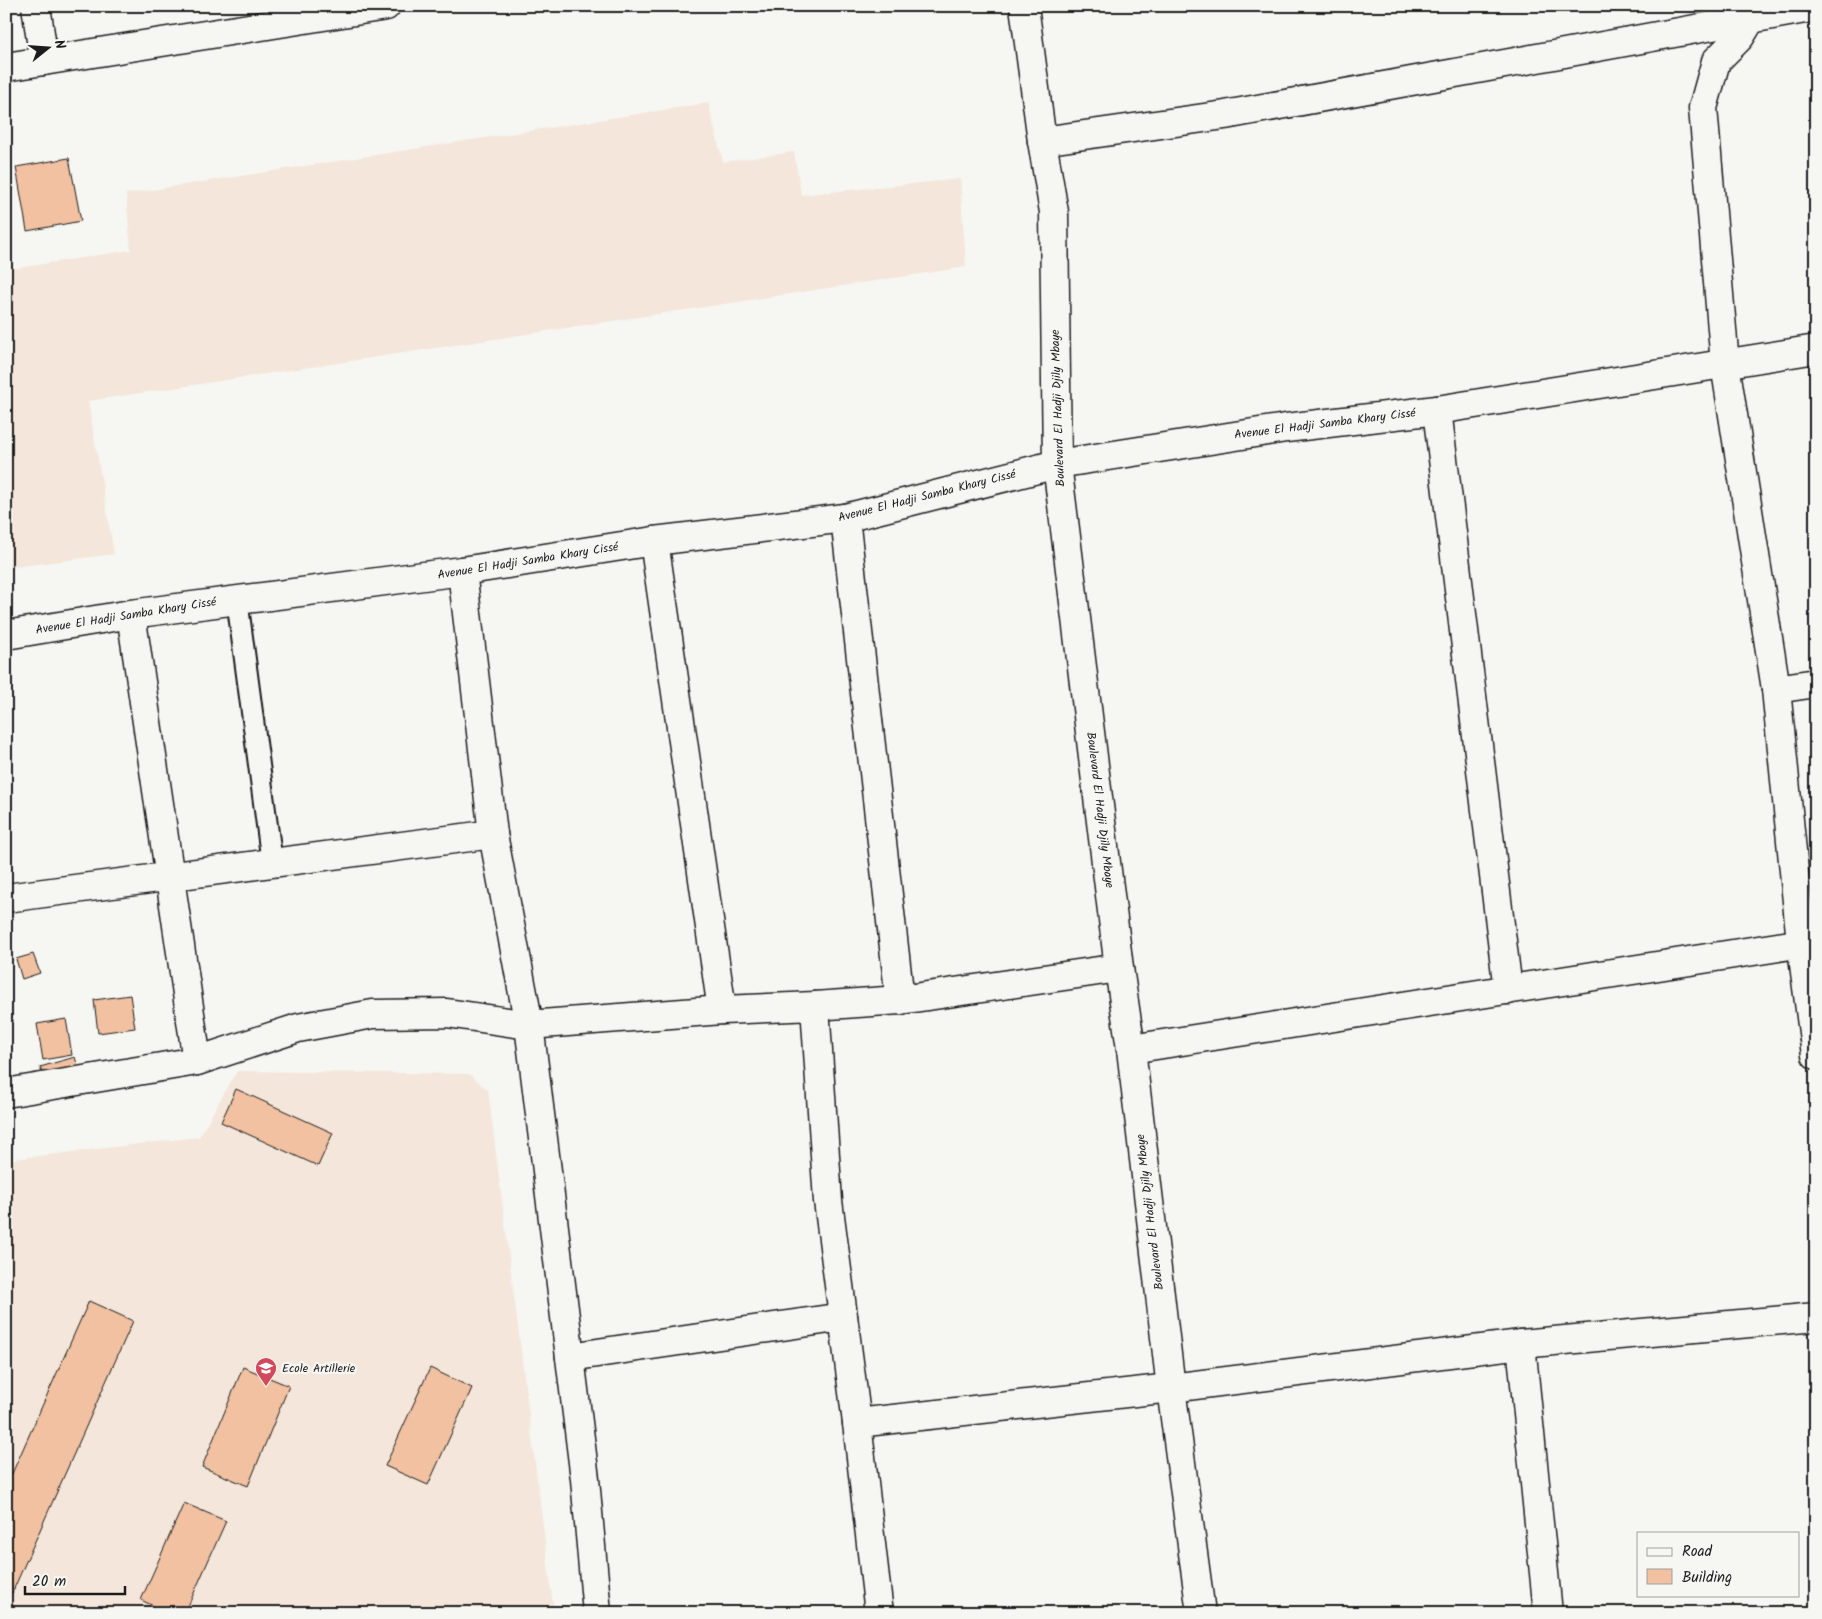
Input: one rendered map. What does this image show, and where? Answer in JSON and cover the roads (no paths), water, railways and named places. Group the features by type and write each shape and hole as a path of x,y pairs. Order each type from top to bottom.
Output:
{"street":[{"path":"36,6 44,62"},
{"path":"6,67 386,6"},
{"name":"Boulevard El Hadji Djily Mbaye","path":"1024,6 1042,141 1054,212 1057,464 1119,968 1131,1049 1171,1388 1201,1613"},
{"path":"1042,141 1225,115 1753,13 1816,6"},
{"path":"1753,13 1740,37 1716,61 1703,108 1725,364 1776,689 1808,941 1816,1055"},
{"name":"Avenue El Hadji Samba Khary Cissé","path":"6,635 131,614 237,599 462,571 654,542 845,518 1057,464 1286,428 1436,410 1816,349"},
{"path":"1436,410 1508,990"},
{"path":"845,518 900,1000"},
{"path":"654,542 722,1010"},
{"path":"462,571 493,834 529,1025 585,1479 597,1613"},
{"path":"131,614 197,1060"},
{"path":"1776,689 1816,683"},
{"path":"6,898 493,834"},
{"path":"1131,1049 1808,941"},
{"path":"6,1093 197,1060 298,1028 373,1014 447,1013 529,1025 722,1010 900,1000 1119,968"},
{"path":"815,1006 828,1201 842,1317 858,1422 879,1613"},
{"path":"570,1357 842,1317"},
{"path":"858,1422 1171,1388 1521,1344 1816,1318"},
{"path":"1521,1344 1548,1613"}],"lane":[{"path":"237,599 272,862"}],"place":[{"name":"Ecole Artillerie","path":"266,1387"}]}
